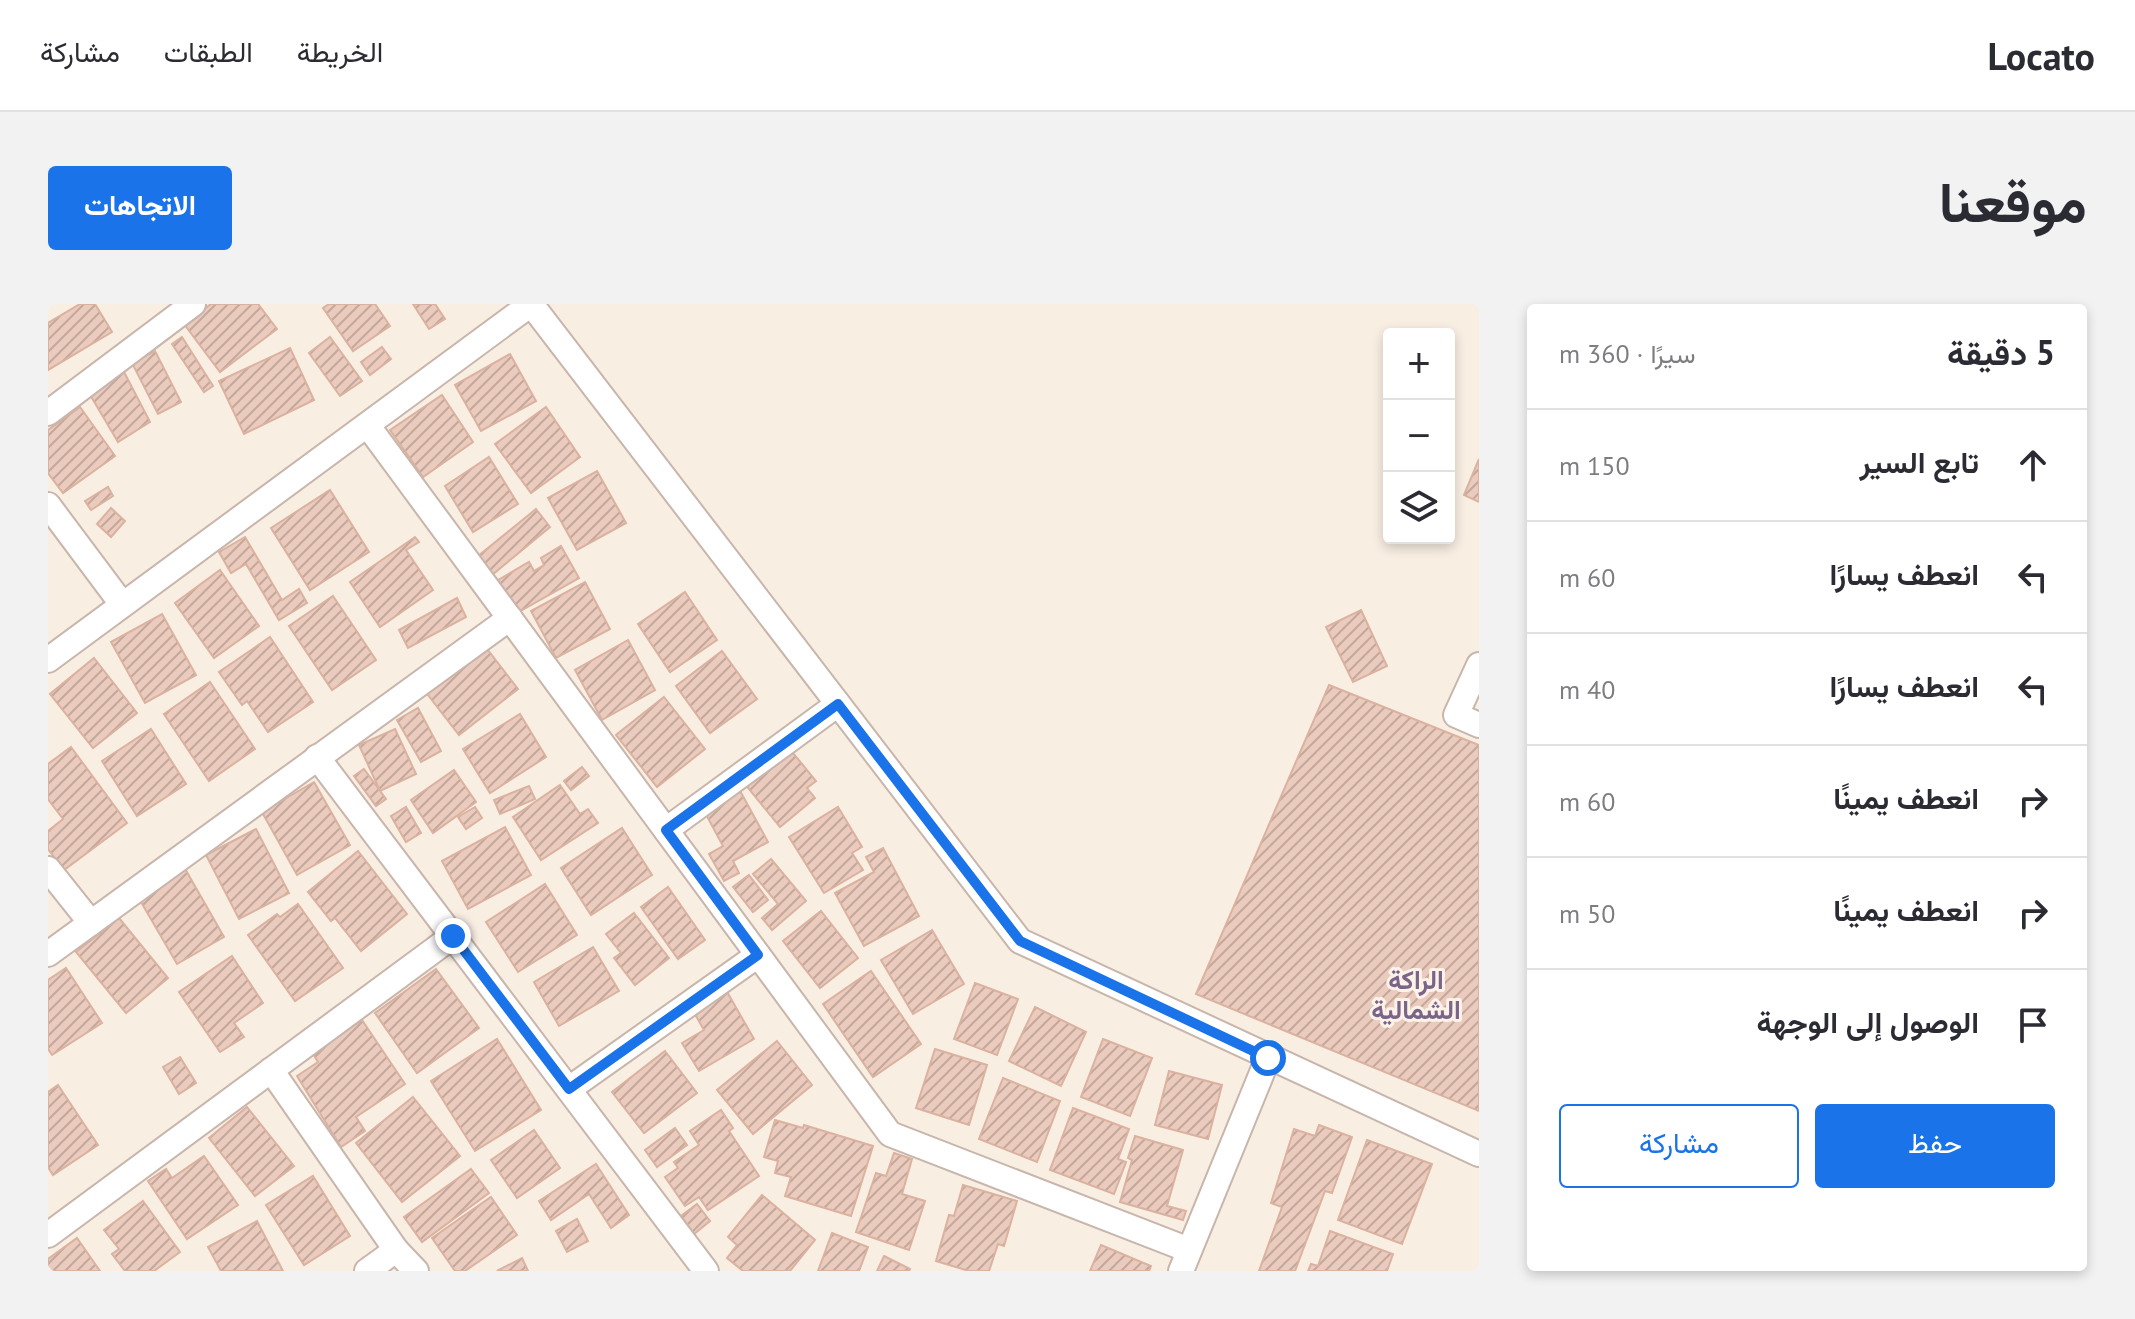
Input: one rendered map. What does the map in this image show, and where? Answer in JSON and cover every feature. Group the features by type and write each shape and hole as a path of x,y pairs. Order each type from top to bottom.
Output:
{"street":[{"path":"48,413 193,304"},
{"path":"48,660 531,304 1020,941 1479,1154"},
{"path":"368,426 890,1134 1185,1261 1268,1058"},
{"path":"48,505 122,604"},
{"path":"48,954 510,618"},
{"path":"1479,665 1456,715 1479,725"},
{"path":"666,830 838,704"},
{"path":"317,757 706,1271"},
{"path":"48,869 91,923"},
{"path":"48,1235 453,936"},
{"path":"569,1089 758,955"},
{"path":"271,1070 396,1250 416,1271"},
{"path":"367,1271 396,1250"}],"building":[{"path":"80,304 95,304 112,332 48,370 48,323"},
{"path":"211,304 258,304 277,329 220,372 184,324"},
{"path":"329,304 375,304 390,326 353,351 323,308"},
{"path":"413,304 435,304 445,319 429,329"},
{"path":"182,337 213,386 204,392 172,344"},
{"path":"330,337 362,381 340,396 309,353"},
{"path":"382,347 391,359 370,375 361,362"},
{"path":"290,348 314,400 244,434 219,381"},
{"path":"155,351 181,402 158,414 132,363"},
{"path":"510,354 536,401 481,431 455,385"},
{"path":"124,372 150,422 118,442 89,393"},
{"path":"442,395 473,442 423,477 390,430"},
{"path":"80,407 115,456 63,493 48,473 48,430"},
{"path":"546,407 580,457 531,493 495,444"},
{"path":"489,457 518,504 473,532 445,486"},
{"path":"1479,459 1479,502 1464,495"},
{"path":"597,471 626,523 577,550 548,498"},
{"path":"108,487 113,496 91,510 85,501"},
{"path":"330,490 369,552 310,590 271,528"},
{"path":"111,508 125,521 111,537 97,524"},
{"path":"536,509 550,527 492,575 477,557"},
{"path":"245,537 282,600 299,589 307,603 279,620 246,564 231,573 219,552"},
{"path":"415,537 419,542 406,550 433,590 380,627 350,582"},
{"path":"561,546 579,578 517,613 498,580 529,562 534,571 544,565 541,558"},
{"path":"220,570 259,626 214,658 175,603"},
{"path":"585,582 610,629 556,658 531,611"},
{"path":"685,592 717,640 670,672 638,624"},
{"path":"333,596 376,660 332,690 289,626"},
{"path":"457,598 466,617 408,648 399,630"},
{"path":"1361,610 1387,666 1353,682 1326,627"},
{"path":"162,614 196,675 145,703 111,642"},
{"path":"270,637 313,702 268,732 247,701 242,705 219,672"},
{"path":"628,640 655,690 602,720 575,670"},
{"path":"481,641 518,689 459,735 421,686"},
{"path":"722,651 757,699 710,733 676,686"},
{"path":"94,658 137,713 93,748 50,694"},
{"path":"210,682 255,749 209,781 164,714"},
{"path":"1329,685 1479,745 1479,1111 1196,994"},
{"path":"664,697 705,749 657,787 616,735"},
{"path":"418,708 441,751 421,762 397,720"},
{"path":"520,714 546,757 490,793 463,749"},
{"path":"151,729 186,784 137,816 102,761"},
{"path":"395,729 416,774 380,791 359,745"},
{"path":"71,747 127,823 64,870 48,849 48,831 63,819 48,799 48,764"},
{"path":"788,747 816,781 807,788 815,798 780,827 744,783"},
{"path":"582,767 589,776 571,790 564,781"},
{"path":"364,769 386,799 376,806 354,776"},
{"path":"454,770 476,802 433,833 411,800"},
{"path":"314,782 350,845 297,875 262,812"},
{"path":"560,785 580,814 588,809 598,823 541,860 513,817"},
{"path":"529,786 535,799 500,814 494,800"},
{"path":"739,789 768,842 733,861 739,873 724,881 709,854 723,846 703,809"},
{"path":"406,807 421,833 406,842 391,816"},
{"path":"475,807 482,818 466,829 458,817"},
{"path":"838,807 862,847 852,853 863,870 824,893 789,837"},
{"path":"505,827 531,875 468,909 442,861"},
{"path":"622,828 652,875 591,915 561,868"},
{"path":"256,829 289,893 239,919 206,855"},
{"path":"883,848 919,916 864,946 835,893 874,872 866,857"},
{"path":"358,851 407,914 361,951 335,918 331,921 308,892"},
{"path":"771,859 806,901 772,930 762,918 778,904 753,874"},
{"path":"184,867 224,937 177,964 137,895"},
{"path":"749,875 768,900 753,912 733,887"},
{"path":"545,884 577,935 518,972 486,922"},
{"path":"668,887 705,940 678,959 641,907"},
{"path":"298,904 343,968 295,1001 248,935 277,914 280,917"},
{"path":"821,911 858,958 820,988 783,941"},
{"path":"634,913 669,958 635,985 614,958 621,953 606,934"},
{"path":"119,918 168,978 126,1013 76,952"},
{"path":"932,930 964,984 913,1014 881,960"},
{"path":"593,947 619,991 559,1026 534,982"},
{"path":"232,956 263,1003 234,1023 244,1037 220,1052 179,992"},
{"path":"66,968 102,1023 52,1055 48,1049 48,980"},
{"path":"436,969 479,1028 417,1073 375,1013"},
{"path":"871,971 921,1044 873,1077 823,1004"},
{"path":"975,983 1018,999 997,1055 954,1039"},
{"path":"726,990 754,1039 699,1071 682,1043 704,1030 692,1009"},
{"path":"1035,1007 1086,1032 1061,1086 1009,1061"},
{"path":"362,1020 405,1084 356,1117 365,1131 341,1147 297,1076 318,1062 313,1054"},
{"path":"497,1039 541,1110 475,1151 431,1081"},
{"path":"1103,1039 1152,1058 1130,1116 1081,1097"},
{"path":"777,1041 812,1085 753,1134 717,1090"},
{"path":"935,1049 987,1065 969,1125 916,1108"},
{"path":"665,1051 697,1093 644,1133 612,1092"},
{"path":"180,1057 196,1083 179,1094 163,1067"},
{"path":"1169,1071 1222,1085 1208,1139 1155,1125"},
{"path":"1003,1078 1060,1101 1037,1162 979,1139"},
{"path":"58,1085 98,1145 53,1175 48,1167 48,1092"},
{"path":"413,1097 460,1156 402,1202 356,1143"},
{"path":"247,1107 294,1166 255,1196 209,1138"},
{"path":"1073,1108 1129,1129 1118,1159 1126,1162 1114,1194 1050,1170"},
{"path":"721,1110 733,1128 729,1131 759,1176 708,1210 699,1197 685,1206 665,1177 678,1168 674,1162 699,1145 690,1131"},
{"path":"775,1120 803,1128 804,1125 873,1146 851,1216 785,1196 791,1177 775,1173 778,1161 764,1157"},
{"path":"1319,1125 1352,1137 1332,1193 1325,1191 1295,1271 1259,1271 1282,1207 1271,1203 1294,1129 1315,1136"},
{"path":"675,1128 687,1145 657,1167 645,1150"},
{"path":"534,1130 560,1168 517,1198 491,1160"},
{"path":"1135,1136 1183,1150 1167,1206 1186,1211 1183,1220 1120,1202"},
{"path":"1367,1140 1432,1164 1402,1244 1338,1220"},
{"path":"894,1153 912,1159 902,1194 925,1201 909,1250 856,1232 876,1173 886,1176"},
{"path":"204,1156 238,1205 187,1239 148,1181 166,1169 172,1178"},
{"path":"596,1164 629,1215 611,1228 589,1194 551,1220 539,1201"},
{"path":"471,1169 489,1193 422,1242 404,1217"},
{"path":"313,1176 350,1236 304,1265 266,1205"},
{"path":"963,1185 1017,1201 1004,1246 998,1244 989,1271 969,1271 936,1261 949,1215 954,1216"},
{"path":"762,1195 815,1240 790,1271 743,1271 727,1258 737,1245 728,1237"},
{"path":"491,1197 517,1235 465,1271 455,1271 432,1238"},
{"path":"143,1201 180,1252 154,1271 125,1271 112,1254 119,1249 104,1230"},
{"path":"697,1204 710,1221 694,1234 681,1216"},
{"path":"577,1219 588,1241 567,1252 556,1231"},
{"path":"257,1221 283,1271 221,1271 208,1247"},
{"path":"1330,1231 1393,1254 1387,1271 1308,1271 1311,1264 1318,1266"},
{"path":"832,1233 868,1247 859,1271 818,1271"},
{"path":"77,1238 100,1271 48,1271 48,1259"},
{"path":"1101,1245 1151,1266 1149,1271 1090,1271"},
{"path":"884,1256 910,1269 909,1271 877,1271"},
{"path":"522,1258 528,1271 497,1271"}],"district":[{"name":"الراكة الشمالية","path":"1416,995"}],"route":[{"path":"453,936 569,1089 758,955 666,830 838,704 1020,941 1268,1058"}]}
